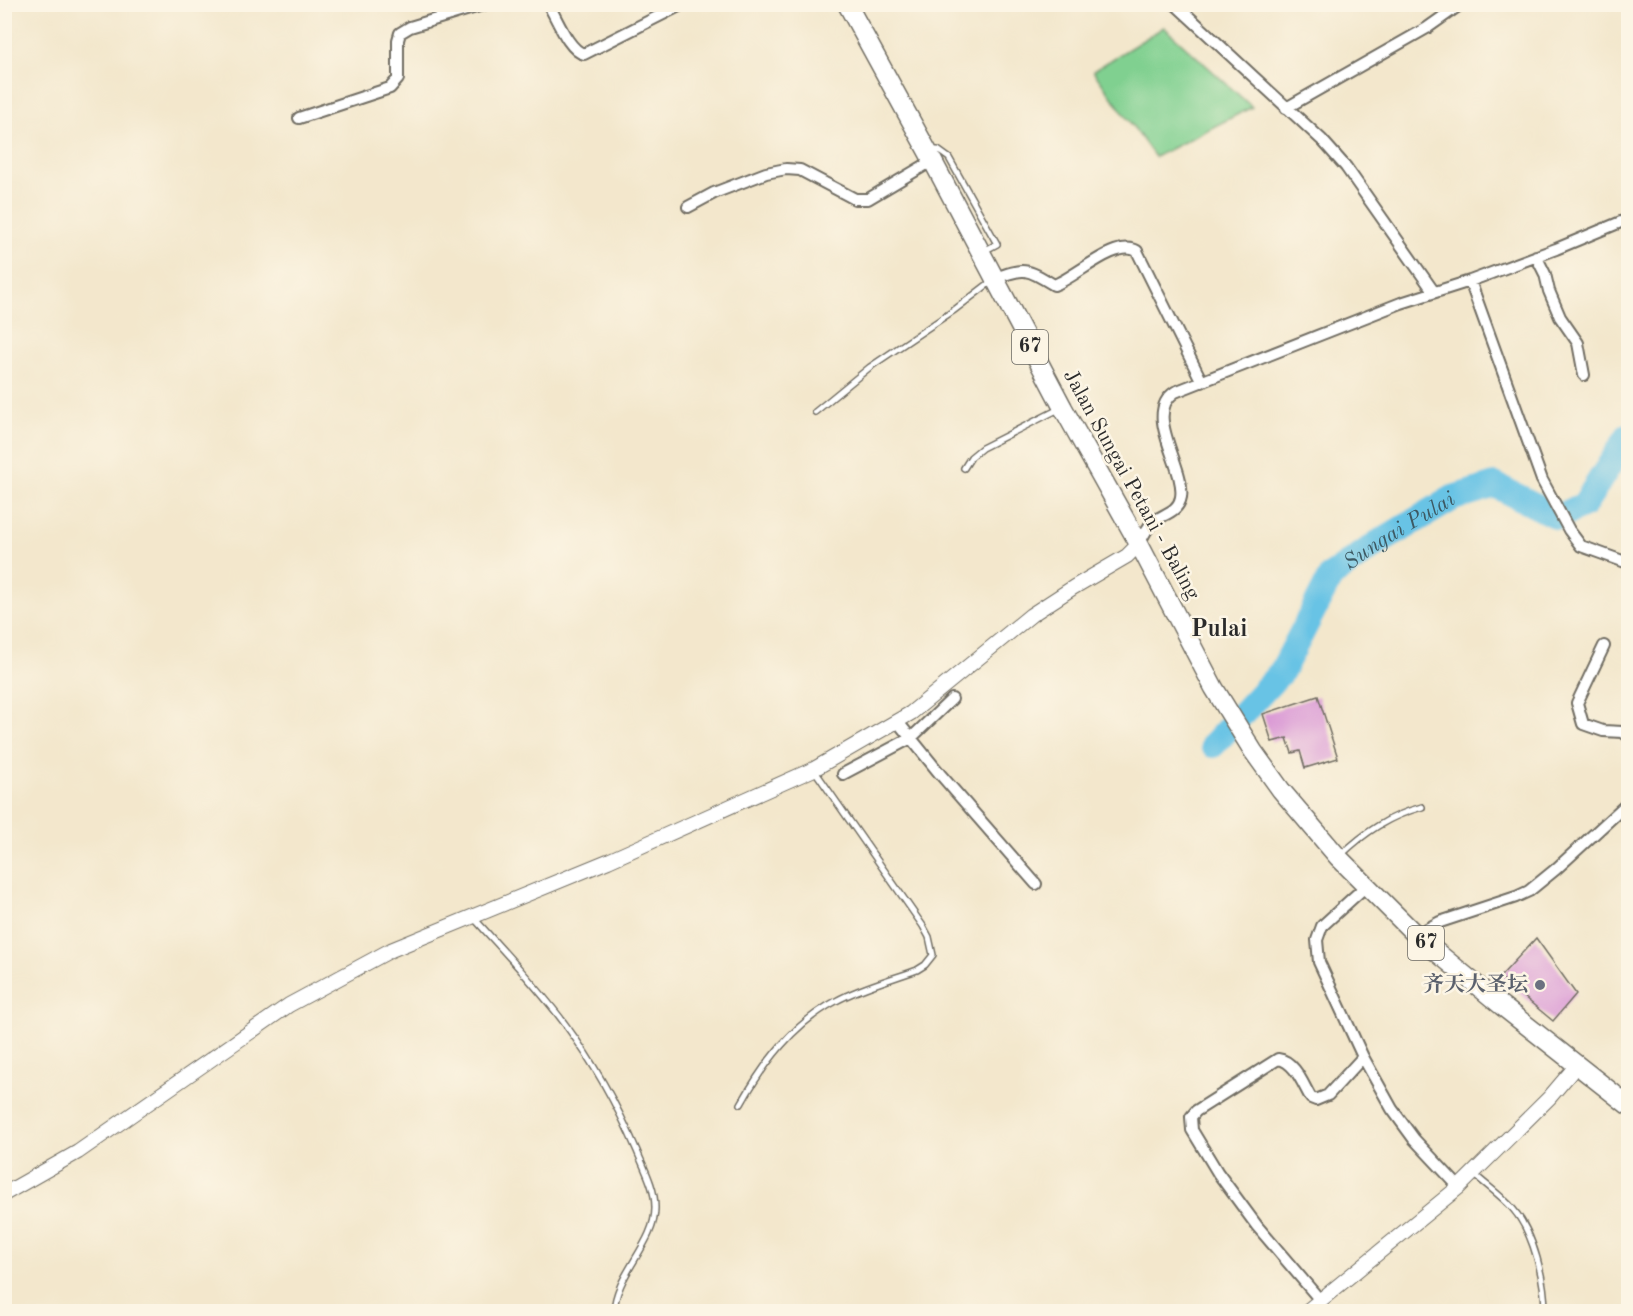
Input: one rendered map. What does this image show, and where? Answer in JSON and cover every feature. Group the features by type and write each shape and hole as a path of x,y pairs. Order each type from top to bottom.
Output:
{"main road":[{"name":"Jalan Sungai Petani - Baling","path":"847,4 930,156 1062,408 1139,544 1214,688 1253,751 1281,790 1338,857 1416,935 1502,1006 1629,1105"}],"street":[{"path":"299,118 390,88 398,79 400,33 410,27 486,4"},
{"path":"548,4 569,43 578,53 584,54 683,4"},
{"path":"1176,4 1322,140 1346,167 1434,292"},
{"path":"1286,108 1418,33 1461,4"},
{"path":"688,207 714,193 766,173 786,169 800,170 855,199 868,199 930,156"},
{"path":"4,1194 78,1152 289,1005 391,950 666,836 814,769 911,713 1031,615 1127,556 1139,544 1151,523 1175,509 1180,499 1179,481 1168,442 1162,407 1175,392 1374,313 1470,282 1627,224"},
{"path":"993,279 1016,270 1025,270 1054,285 1118,249 1132,248 1137,251 1202,382"},
{"path":"1536,256 1560,317 1578,343 1584,375"},
{"path":"1470,282 1542,480 1569,530 1581,546 1629,563"},
{"path":"1604,646 1577,703 1583,724 1602,730 1623,732 1629,736"},
{"path":"843,774 911,738 952,699"},
{"path":"897,721 1036,884"},
{"path":"1416,935 1440,922 1529,891 1629,802"},
{"path":"1366,886 1327,920 1319,932 1317,940 1322,971 1363,1057 1392,1109 1414,1139 1459,1187"},
{"path":"1320,1300 1257,1226 1218,1173 1192,1130 1191,1117 1196,1111 1278,1059 1290,1064 1311,1098 1317,1100 1328,1095 1363,1057"},
{"path":"1306,1311 1459,1187 1549,1098 1577,1065"}],"lane":[{"path":"815,412 870,367 953,311 993,279"},
{"path":"964,468 971,456 982,448 1062,408"},
{"path":"741,1104 765,1063 782,1044 819,1011 857,991 918,970 925,966 933,955 929,937 923,926 814,769"},
{"path":"1338,857 1370,829 1388,819 1422,807"},
{"path":"472,916 533,984 579,1043 626,1124 653,1190 655,1206 650,1229 618,1290 614,1311"},
{"path":"1473,1173 1515,1210 1527,1229 1545,1295 1545,1311"}],"green space":[{"path":"1164,27 1252,107 1155,157 1093,71"}],"building":[{"path":"1318,696 1338,758 1305,768 1300,751 1292,753 1287,738 1272,742 1263,714"},
{"name":"齐天大圣坛","path":"1536,938 1576,994 1553,1021 1500,977"}],"waterway":[{"name":"Sungai Pulai","path":"1213,745 1282,671 1331,576 1378,543 1453,498 1495,485 1558,517 1584,505 1628,436"}],"place":[{"name":"齐天大圣坛","path":"1540,985"}],"district":[{"name":"Pulai","path":"1219,630"}]}
